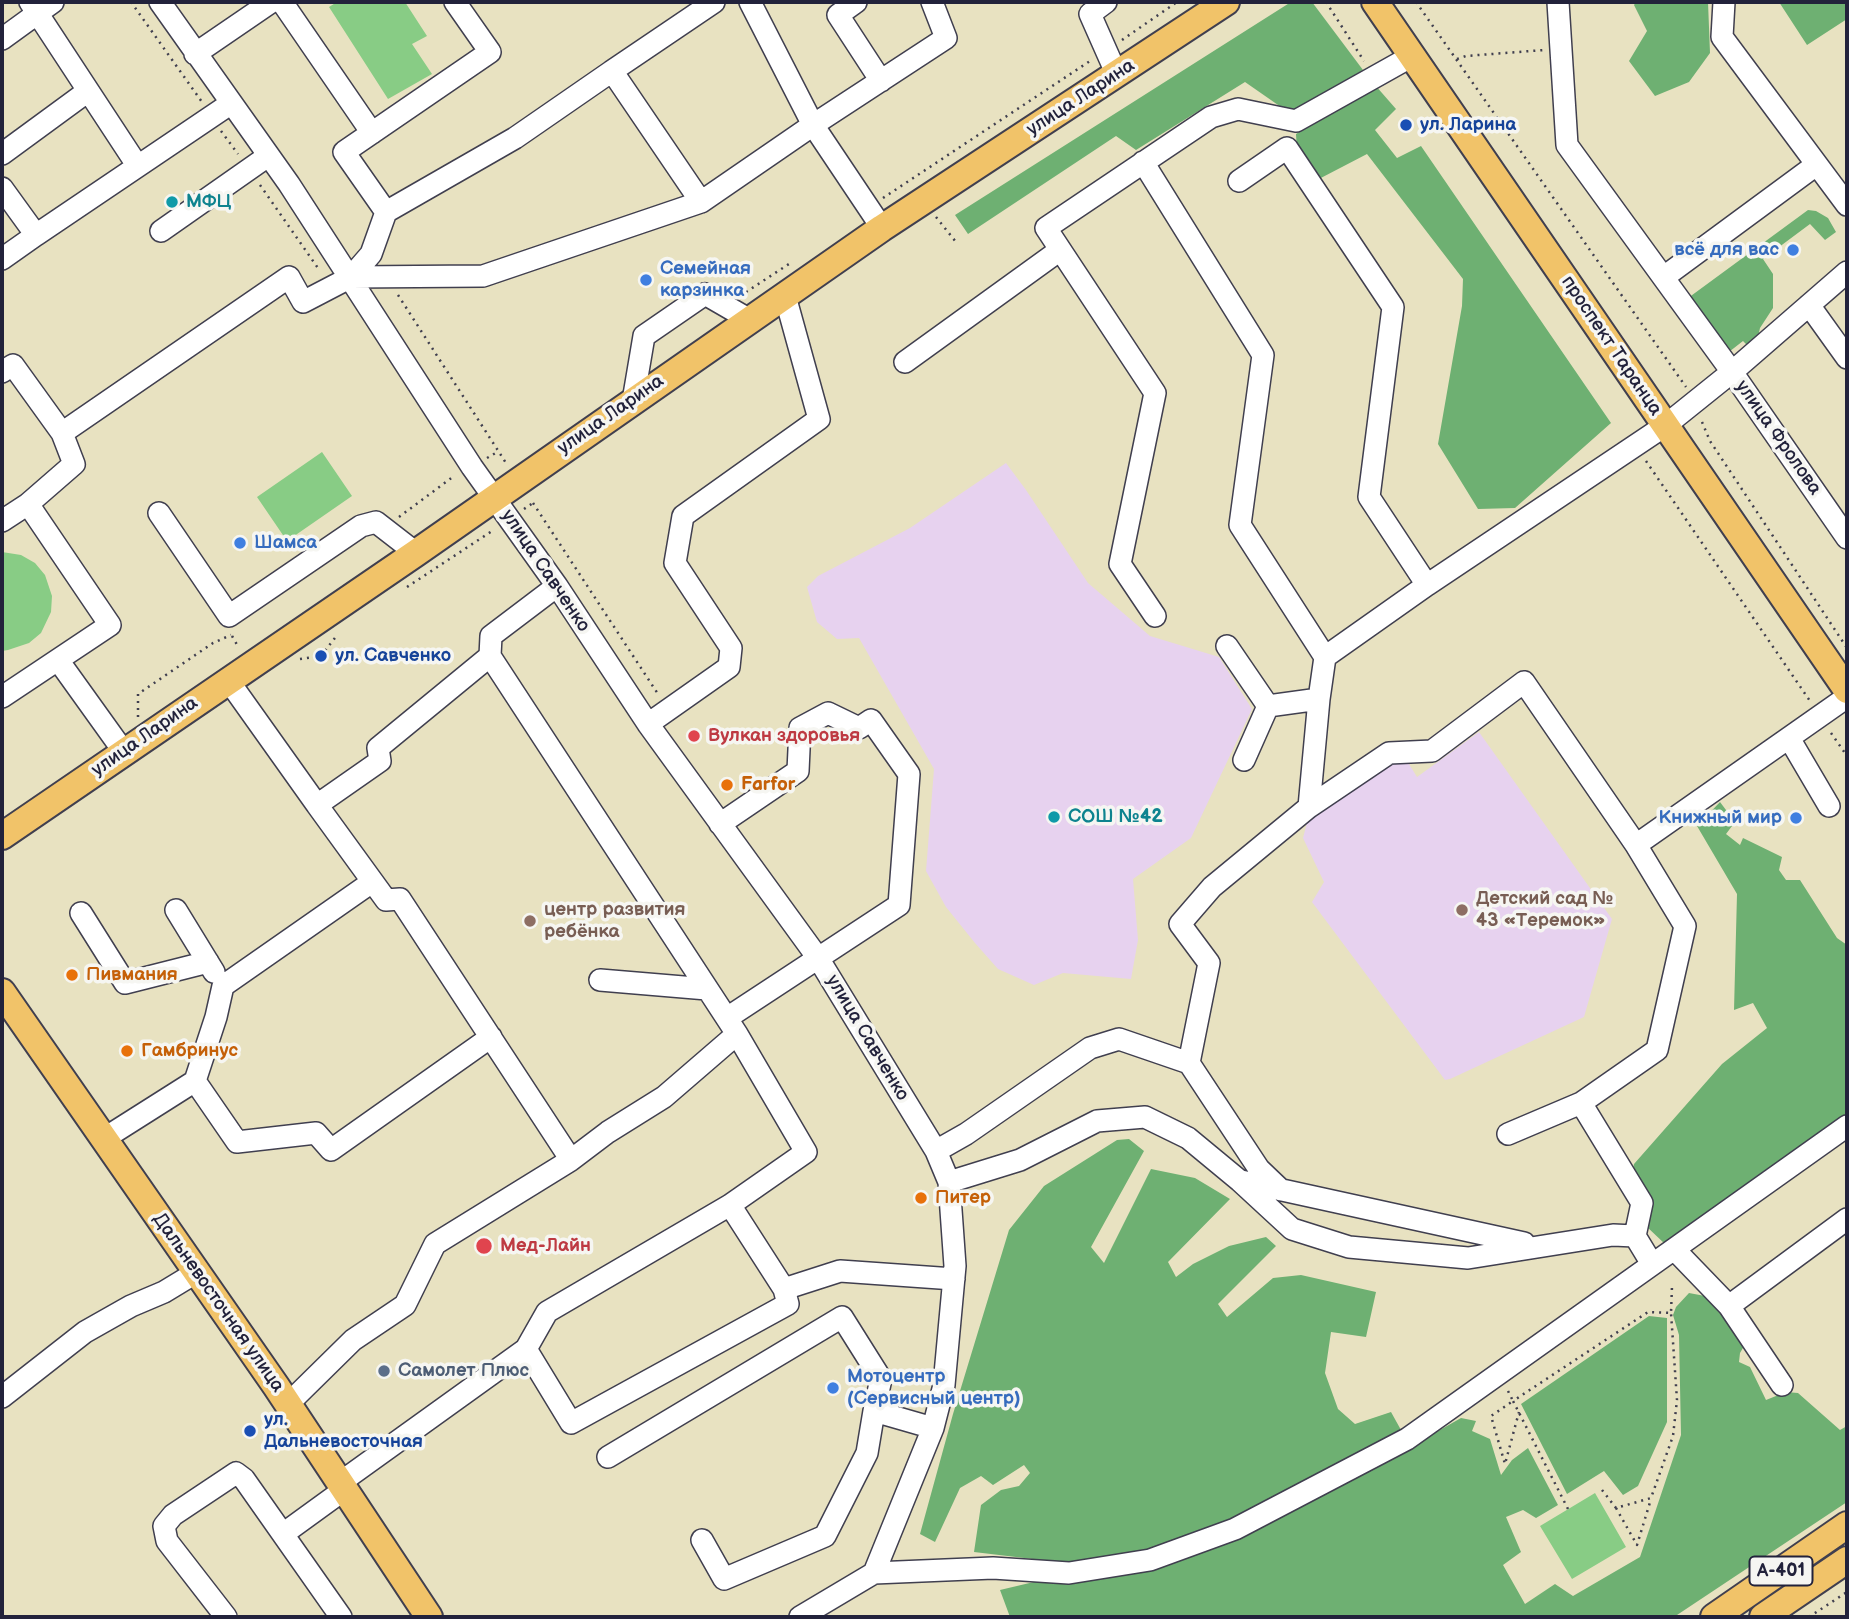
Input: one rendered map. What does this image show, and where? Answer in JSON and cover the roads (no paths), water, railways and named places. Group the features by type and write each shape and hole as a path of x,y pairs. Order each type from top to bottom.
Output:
{"main road":[{"name":"улица Ларина","path":"2,836 785,296 876,218 1117,75 1226,2"},
{"name":"проспект Таранца","path":"1375,2 1847,690"},
{"name":"Дальневосточная улица","path":"2,992 288,1405 429,1617"},
{"name":"А-401","path":"1714,1617 1847,1525"},
{"name":"А-401","path":"1763,1617 1847,1560"}],"street":[{"name":"улица Савченко","path":"160,2 351,276 472,467 557,586 648,724 818,958 936,1151 949,1182 956,1266 944,1385 933,1428 874,1573"},
{"path":"195,54 271,2"},
{"path":"282,2 372,133"},
{"path":"386,212 344,152 490,52 455,2"},
{"path":"62,433 289,277 303,302 351,276 371,254 386,212 515,138 714,2"},
{"path":"750,2 813,125 876,218"},
{"path":"856,2 838,15 881,81"},
{"path":"351,276 484,276 701,202 946,38 932,2"},
{"path":"1107,2 1090,14 1117,75"},
{"name":"улица Фролова","path":"1558,2 1567,145 1732,372 1847,538"},
{"path":"1724,2 1722,37 1847,205"},
{"path":"2,39 40,5 88,91 137,166"},
{"path":"1155,616 1120,564 1155,393 1045,228 1211,117 1238,109 1296,121 1412,56"},
{"path":"612,71 701,202"},
{"path":"2,154 88,91"},
{"path":"2,259 230,104"},
{"path":"1239,181 1287,148 1296,121"},
{"path":"1287,148 1393,307 1369,497 1427,584"},
{"path":"161,231 268,156"},
{"path":"1143,162 1263,355 1240,525 1325,657 1309,807"},
{"path":"1664,277 1816,165"},
{"path":"2,188 36,235"},
{"path":"905,362 1060,250"},
{"path":"1325,657 1427,584 1666,425 1732,372 1847,272"},
{"path":"633,401 644,336 654,329 705,294 750,320"},
{"path":"648,724 729,667 732,648 675,563 683,516 819,419 785,296"},
{"path":"1809,305 1847,359"},
{"path":"2,372 13,365 62,433 74,464 28,504 2,521"},
{"path":"2,697 110,625 28,504"},
{"path":"159,513 229,616 360,526 376,522 416,553"},
{"path":"283,1534 526,1349 547,1312 730,1205 806,1152 732,1026 490,656 491,636 557,586"},
{"path":"1227,646 1268,706"},
{"path":"317,806 380,761 378,748 490,656"},
{"path":"58,660 124,752"},
{"path":"239,672 317,806 386,900 400,899 571,1160"},
{"path":"1189,1063 1209,963 1180,924 1212,887 1309,807 1389,753 1432,751 1524,682 1636,845 1685,926 1657,1050 1581,1103 1508,1134"},
{"path":"1636,845 1847,697"},
{"path":"1268,706 1319,699"},
{"path":"1244,760 1268,706"},
{"path":"288,1405 352,1340 405,1305 435,1244 571,1160 608,1132 664,1097 732,1026 818,958 899,905 909,774 871,720 859,728 828,713 800,729 798,771 720,824"},
{"path":"1789,738 1829,806"},
{"path":"105,1138 195,1081 223,986 372,882"},
{"path":"176,911 223,986"},
{"path":"81,913 125,983 208,962"},
{"path":"600,980 707,989"},
{"path":"195,1081 237,1142 316,1133 331,1150 491,1037"},
{"path":"936,1151 966,1134 1090,1048 1119,1039 1189,1063 1259,1169 1281,1190"},
{"path":"1581,1103 1642,1203 1635,1236 1652,1264"},
{"path":"949,1182 1020,1160 1097,1121 1145,1117 1188,1138 1292,1229 1349,1247 1468,1258 1613,1235 1635,1236"},
{"path":"800,1617 874,1573 993,1568 1069,1573 1150,1560 1235,1529 1407,1439 1847,1126"},
{"path":"1240,1181 1536,1246"},
{"path":"526,1349 571,1423 788,1304 784,1289 730,1205"},
{"path":"1729,1306 1847,1219"},
{"path":"1674,1249 1729,1306 1782,1385"},
{"path":"784,1289 840,1271 954,1279"},
{"path":"2,1397 85,1332 197,1272"},
{"path":"608,1457 842,1317 881,1379 867,1453 825,1536 724,1580 702,1540"},
{"path":"874,1411 933,1428"},
{"path":"226,1617 167,1541 164,1525 173,1515 236,1473 244,1479 341,1617"}],"place":[{"name":"ул. Ларина","path":"1406,125"},
{"name":"МФЦ","path":"172,202"},
{"name":"всё для вас","path":"1793,250"},
{"name":"Семейная карзинка","path":"646,280"},
{"name":"Шамса","path":"240,543"},
{"name":"ул. Савченко","path":"321,656"},
{"name":"Вулкан здоровья","path":"694,736"},
{"name":"Farfor","path":"727,785"},
{"name":"СОШ №42","path":"1054,817"},
{"name":"Книжный мир","path":"1796,818"},
{"name":"Детский сад № 43 «Теремок»","path":"1462,910"},
{"name":"центр развития ребёнка","path":"530,921"},
{"name":"Пивмания","path":"72,975"},
{"name":"Гамбринус","path":"127,1051"},
{"name":"Питер","path":"921,1198"},
{"name":"Мед-Лайн","path":"484,1246"},
{"name":"Самолет Плюс","path":"384,1371"},
{"name":"Мотоцентр (Сервисный центр)","path":"833,1388"},
{"name":"ул. Дальневосточная","path":"250,1431"}]}
